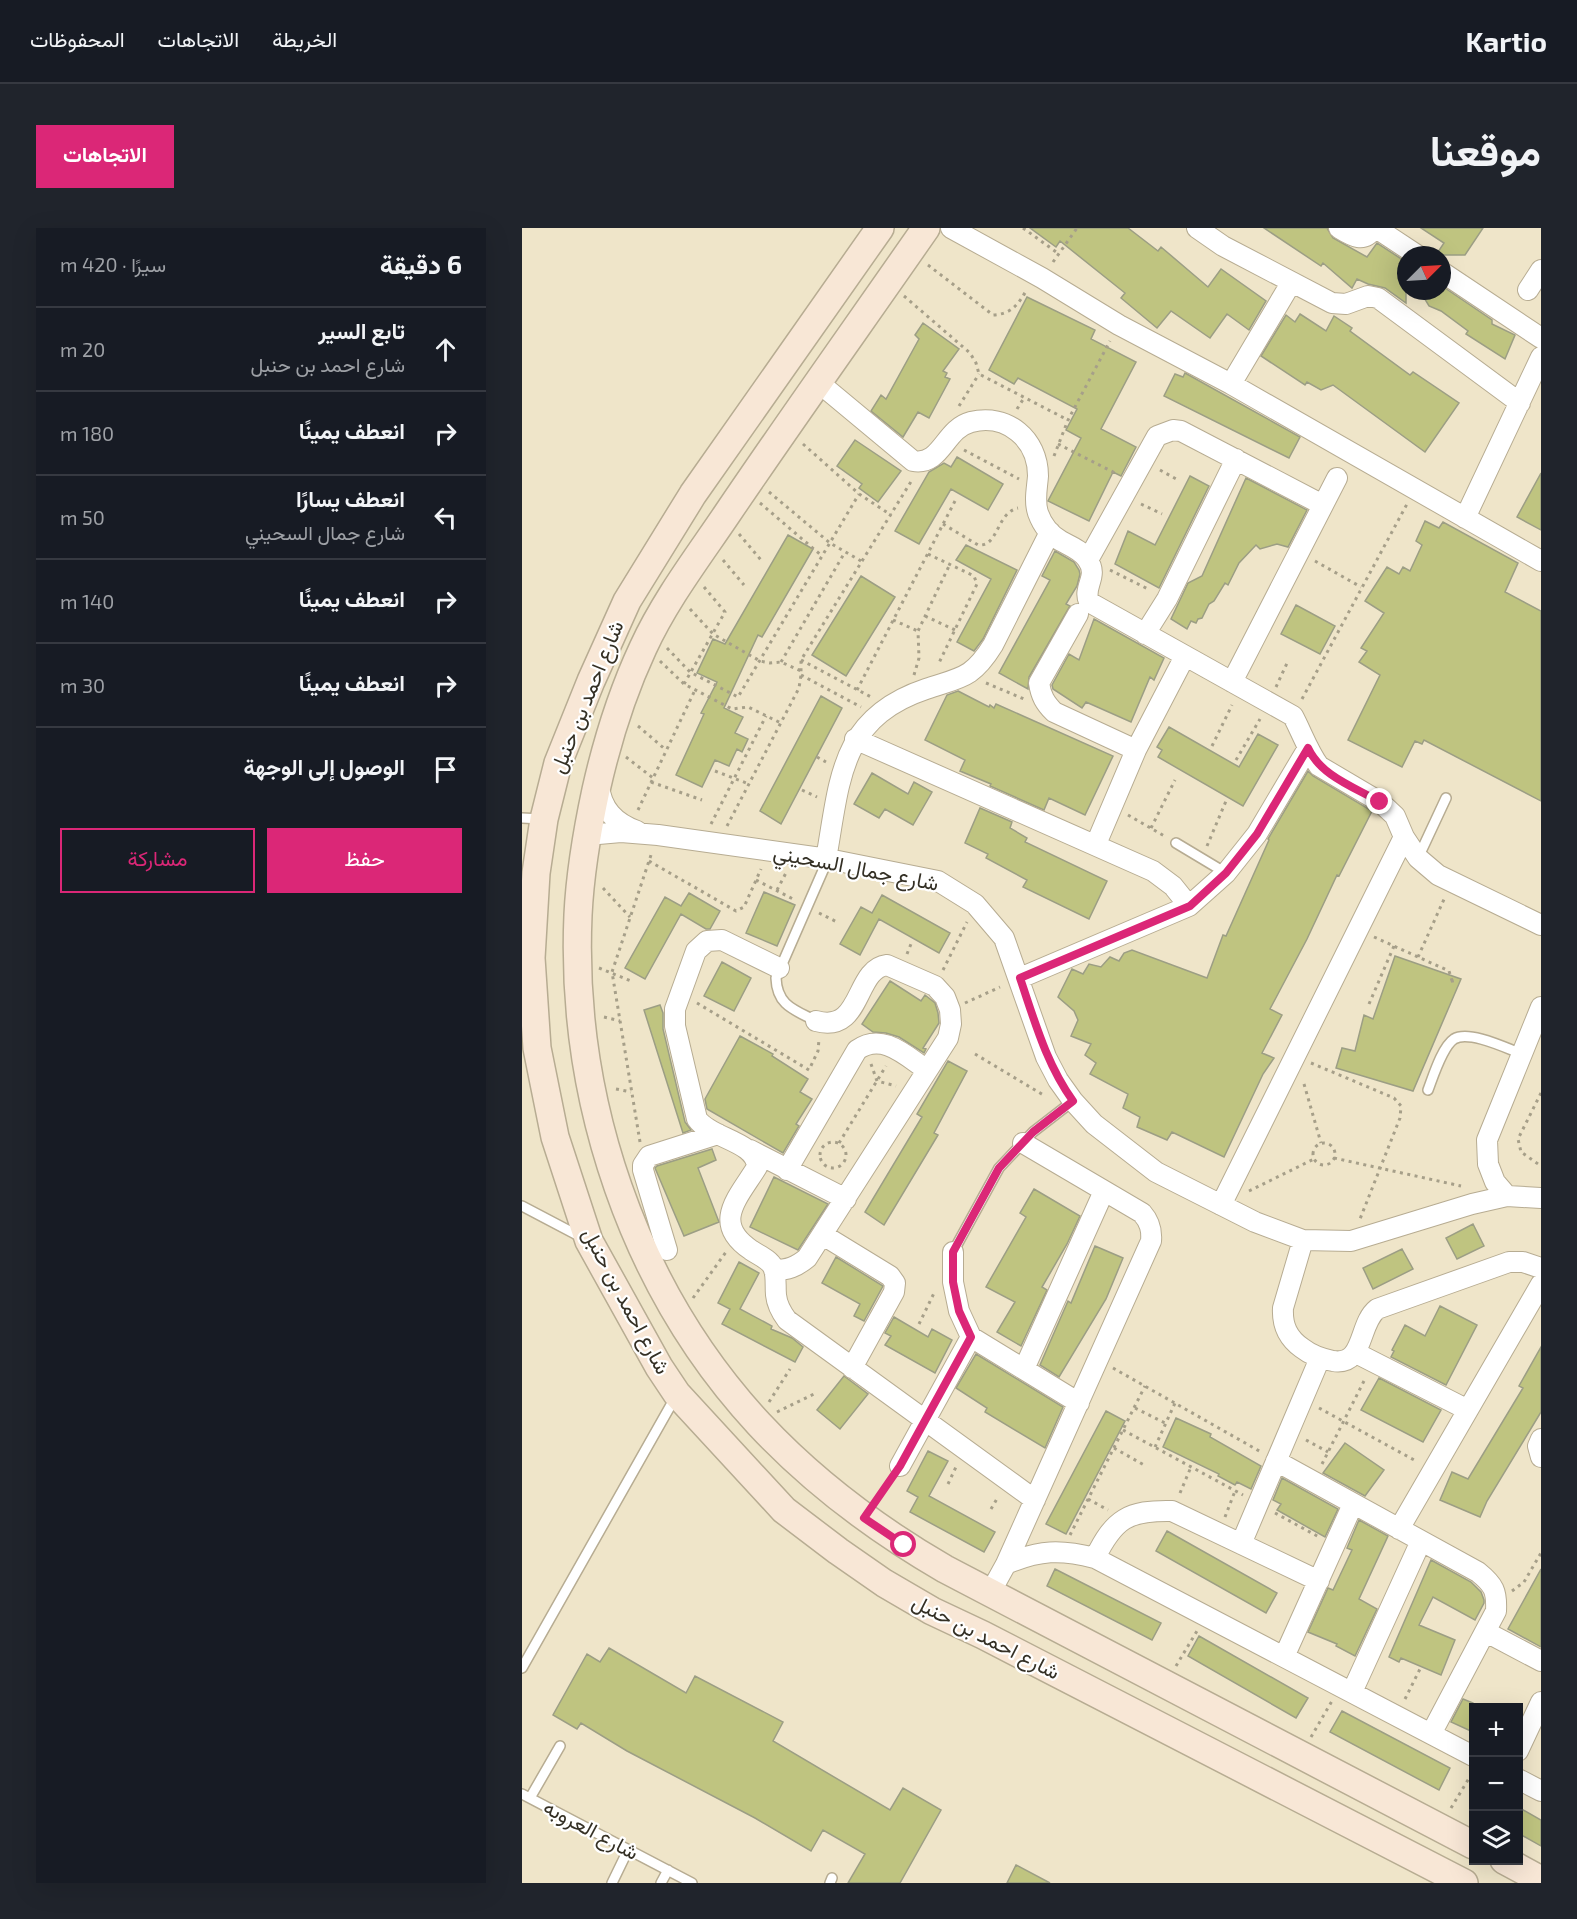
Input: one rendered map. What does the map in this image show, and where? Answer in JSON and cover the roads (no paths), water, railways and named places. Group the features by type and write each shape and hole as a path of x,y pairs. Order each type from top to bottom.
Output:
{"street":[{"name":"شارع احمد بن حنبل","path":"880,228 693,494 622,610 533,818 536,873 531,958 537,1048 555,1137 589,1241 659,1367 677,1394 784,1510 838,1551 884,1583 932,1611 983,1635 1464,1883"},
{"name":"شارع احمد بن حنبل","path":"926,228 674,593 648,638 617,710 587,835 578,913 579,1011 590,1084 604,1145 624,1204 649,1262 696,1342 757,1421 798,1462 864,1518 904,1545 990,1593 1469,1843"},
{"path":"951,228 1119,325 1231,384 1541,561"},
{"path":"1197,228 1223,246 1332,303 1346,304 1368,296 1378,298 1520,403"},
{"path":"1339,228 1355,238 1367,236 1375,228 1403,246"},
{"path":"1528,290 1541,270"},
{"path":"1451,278 1541,338"},
{"path":"1231,384 1291,283"},
{"path":"1465,518 1541,357"},
{"path":"818,382 913,461 924,461 936,455 952,432 967,423 984,420 1006,424 1017,430 1029,444 1036,460 1037,511 1045,527 1058,540 1082,553 1092,568 1093,578 1087,591 1089,602 1293,716 1319,766 1380,802 1395,816 1404,837 1418,858 1438,875 1541,925"},
{"path":"1088,560 1158,436 1173,430 1181,431 1323,505"},
{"path":"1145,634 1167,599 1236,459"},
{"path":"1236,685 1337,478"},
{"path":"693,494 717,529"},
{"path":"827,859 842,769 855,739 883,710 927,688 950,683 968,675 983,662 1050,532"},
{"path":"1078,614 1039,683 1041,694 1046,704 1054,712 1136,750"},
{"path":"1096,844 1136,750 1185,656"},
{"path":"855,739 1153,871 1173,886 1190,906"},
{"path":"1020,978 1190,906 1226,873 1257,834 1308,748"},
{"path":"599,778 599,787 605,806 616,820 643,832"},
{"name":"شارع جمال السحيني","path":"587,835 643,832 827,859 938,881 975,904 1004,938 1047,1057 1069,1105 1156,1172 1255,1222 1303,1240 1351,1241 1472,1204 1507,1196 1541,1198"},
{"path":"1221,1205 1404,837"},
{"path":"779,968 722,940 715,939 701,945 696,951 675,1009 675,1026 694,1112 700,1124 846,1199"},
{"path":"774,1270 786,1270 798,1266 824,1235 948,1038 951,1024 950,1010 945,997 935,986 891,966 882,965 874,970 848,1014 834,1023 816,1021"},
{"path":"1507,1196 1495,1182 1488,1164 1486,1140 1522,1054 1536,1033 1541,1007"},
{"path":"788,1170 857,1050 864,1045 881,1042 896,1049 927,1070"},
{"path":"667,1250 643,1165 649,1156 718,1134"},
{"path":"990,1593 1006,1564 1079,1403 1151,1241 1152,1234 1151,1226 1142,1213 1023,1143"},
{"path":"750,1150 757,1167 729,1212 729,1221 736,1238 771,1263 774,1270 776,1298 787,1320 1035,1500"},
{"path":"1024,1369 1104,1191"},
{"path":"824,1235 890,1275 895,1283 894,1292 852,1368"},
{"path":"1303,1240 1283,1308 1282,1320 1291,1339 1320,1358 1339,1362 1365,1357 1468,1410"},
{"path":"953,1252 953,1282 959,1311 971,1337 1079,1403"},
{"path":"1365,1357 1367,1320 1371,1314 1383,1306 1509,1262 1523,1262 1541,1268"},
{"path":"1399,1529 1541,1284"},
{"path":"900,1466 971,1337"},
{"path":"659,1367 696,1342"},
{"path":"1241,1544 1320,1358"},
{"path":"1541,1439 1538,1446 1541,1457"},
{"path":"1276,1461 1478,1572 1490,1582 1497,1596 1496,1611 1431,1734"},
{"path":"1284,1657 1353,1504"},
{"path":"1095,1558 1106,1535 1124,1519 1147,1510 1172,1511 1319,1581"},
{"path":"1346,1690 1421,1541"},
{"path":"1006,1564 1027,1555 1050,1551 1062,1551 1095,1558 1469,1754"},
{"path":"1486,1632 1541,1661"},
{"path":"1523,1740 1541,1702"},
{"path":"1523,1782 1541,1791"},
{"path":"1513,1865 1541,1880"}],"lane":[{"path":"1418,858 1446,798"},
{"path":"1176,843 1226,873"},
{"path":"816,1021 787,1006 780,998 776,978 827,859"},
{"path":"1428,1090 1444,1051 1453,1039 1468,1035 1522,1054"},
{"path":"953,1252 999,1168 1033,1132 1069,1105"},
{"path":"522,1206 589,1241"},
{"path":"522,1668 677,1394"},
{"path":"526,1796 560,1746"},
{"name":"شارع العروبه","path":"526,1796 692,1883"},
{"path":"612,1883 628,1850"},
{"path":"661,1883 668,1870"}]}
